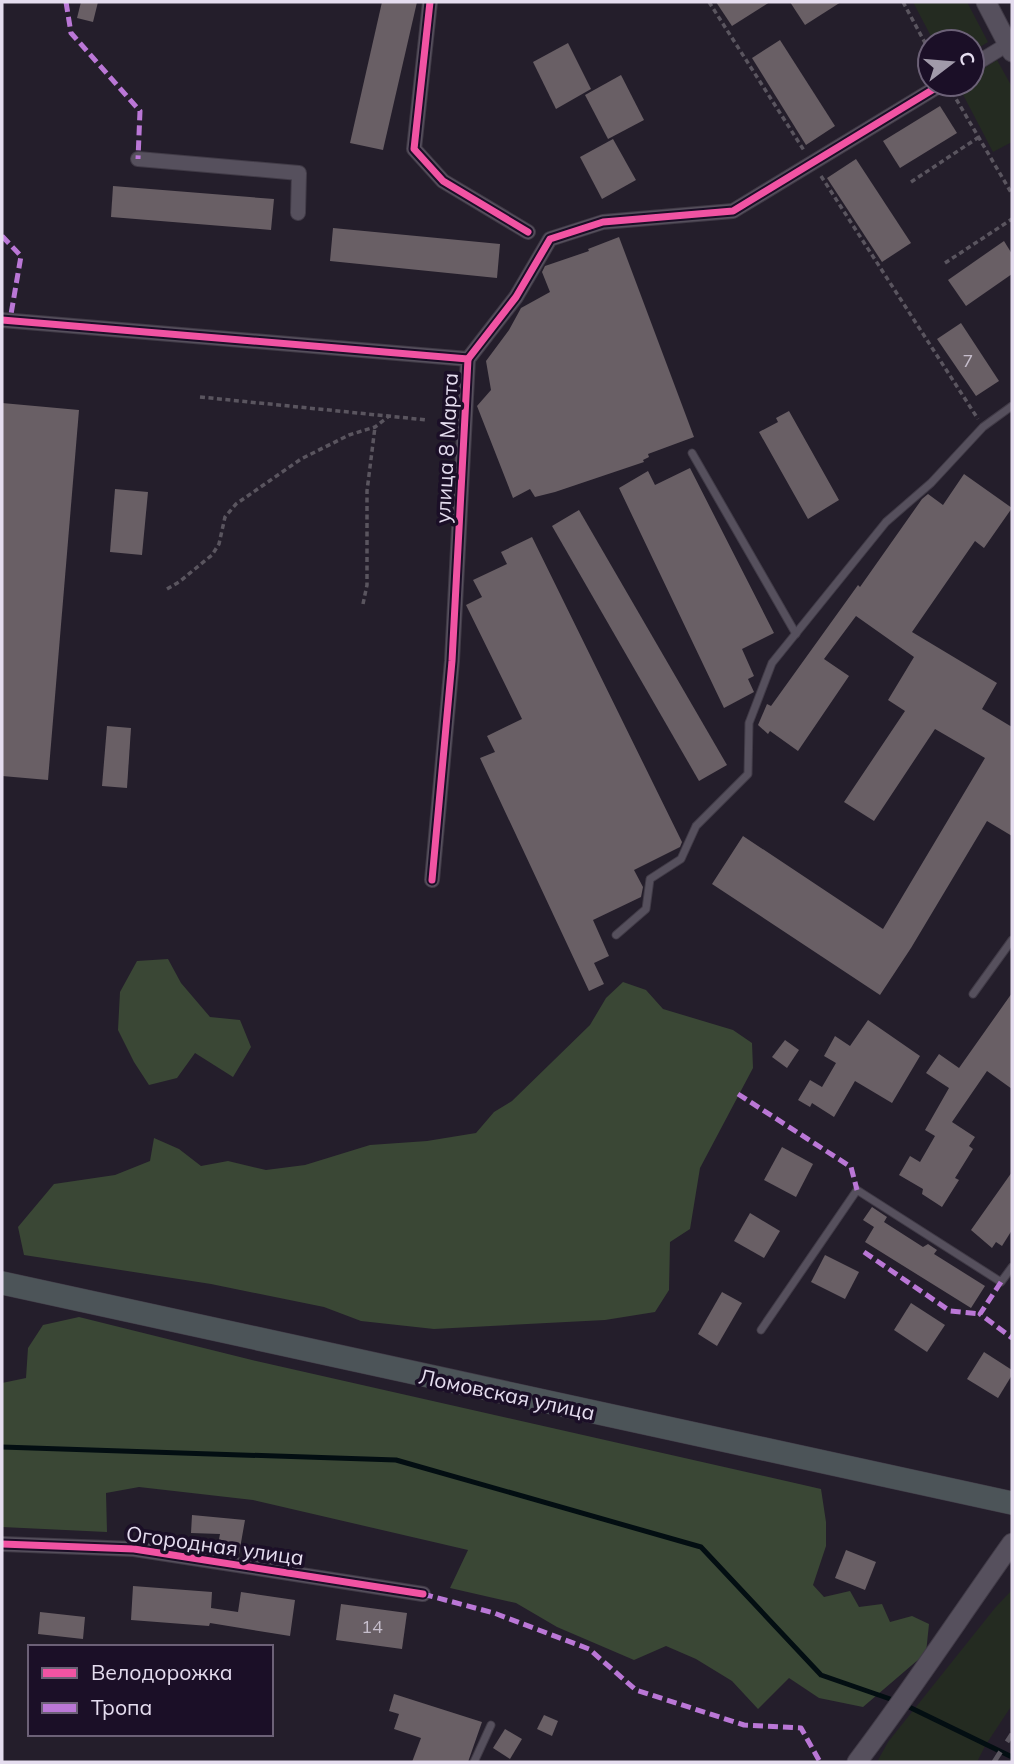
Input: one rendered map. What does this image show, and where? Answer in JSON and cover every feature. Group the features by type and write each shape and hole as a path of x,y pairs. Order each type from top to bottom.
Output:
{"main road":[{"path":"986,2 1010,48"},
{"name":"Ломовская улица","path":"2,1283 1012,1503"},
{"path":"857,1762 1012,1543"}],"street":[{"path":"430,2 414,149 443,181 528,232"},
{"path":"986,59 1010,48"},
{"path":"468,359 516,296 550,239 603,222 733,211 919,98"},
{"path":"138,159 299,173 298,213"},
{"name":"улица 8 Марта","path":"2,320 468,359 452,661 432,880"},
{"name":"Огородная улица","path":"2,1544 134,1549 423,1594"}],"lane":[{"path":"616,935 646,909 650,879 681,859 696,826 748,774 749,723 772,663 886,522 931,483 983,427 1012,406"},
{"path":"692,453 796,634"},
{"path":"973,994 1012,940"},
{"path":"761,1330 857,1190 1001,1282 1012,1267"},
{"path":"474,1762 491,1725"}],"path":[{"path":"709,2 983,427"},
{"path":"903,2 917,28"},
{"path":"955,98 1012,194"},
{"path":"911,182 979,137"},
{"path":"945,264 1012,219"},
{"path":"200,397 427,420"},
{"path":"167,589 212,555 219,544 225,517 236,504 301,459 349,435 375,427 389,416"},
{"path":"363,604 367,585 367,491 375,427"}],"shaded area":[{"path":"913,2 967,2 981,28 927,28"},
{"path":"997,60 1012,87 1012,142 993,152 965,98 986,98 986,67"},
{"path":"1012,1590 1012,1705 977,1762 877,1762 888,1742"}],"green space":[{"path":"168,959 181,983 210,1017 240,1020 251,1047 233,1077 195,1053 177,1078 149,1085 134,1062 118,1030 120,992 137,961"},
{"path":"623,982 646,990 663,1009 733,1030 752,1043 753,1068 700,1168 690,1229 670,1242 669,1290 655,1312 605,1320 434,1329 361,1321 324,1307 211,1284 24,1255 18,1227 54,1184 115,1175 150,1161 154,1138 179,1149 201,1166 228,1161 266,1170 305,1165 370,1145 427,1141 476,1133 494,1112 512,1101 590,1025 606,998"},
{"path":"79,1317 252,1360 821,1489 826,1546 813,1585 824,1597 850,1591 859,1607 882,1604 890,1622 912,1616 929,1624 926,1653 863,1707 819,1698 789,1678 758,1709 732,1681 696,1659 666,1646 634,1660 557,1627 516,1603 450,1588 468,1550 253,1500 139,1487 106,1493 107,1532 2,1527 2,1383 26,1378 28,1348 43,1325"}],"building":[{"path":"81,2 98,2 93,22 77,18"},
{"path":"382,2 417,2 383,150 350,143"},
{"path":"716,2 770,2 732,26"},
{"path":"790,2 841,2 805,25"},
{"path":"780,40 835,126 806,145 752,58"},
{"path":"568,43 591,89 556,109 533,62"},
{"path":"621,75 644,120 608,139 585,95"},
{"path":"940,106 957,133 900,168 883,141"},
{"path":"613,139 636,180 602,199 580,157"},
{"path":"856,159 911,243 882,262 827,178"},
{"path":"113,186 274,199 271,230 111,217"},
{"path":"333,228 500,244 497,278 330,261"},
{"path":"619,237 694,437 648,454 649,457 643,460 644,462 555,492 535,497 530,489 513,498 477,406 491,390 486,361 509,330 521,308 550,292 542,272 545,266"},
{"path":"1004,241 1012,254 1012,274 966,306 948,280"},
{"path":"961,323 999,381 976,396 937,339"},
{"path":"2,403 79,410 48,780 2,776"},
{"path":"789,411 839,500 808,519 759,432 778,422 776,418"},
{"path":"690,468 774,633 742,649 754,676 748,679 754,692 724,708 619,488 648,471 655,485"},
{"path":"964,474 1012,508 984,548 975,541 912,632 997,683 982,709 1012,727 1012,836 987,821 880,995 712,884 743,836 883,929 985,758 935,729 874,821 844,802 905,711 888,700 914,657 856,616 824,659 849,676 798,751 758,725 767,704 771,706 922,499 928,494 943,505"},
{"path":"115,489 148,492 142,555 110,552"},
{"path":"579,510 727,765 699,781 552,526"},
{"path":"532,537 682,842 680,847 634,870 643,887 641,897 593,920 609,956 594,963 604,984 589,991 480,758 495,752 487,736 522,719 466,605 482,597 473,580 507,564 501,552"},
{"path":"107,726 131,728 127,788 102,786"},
{"path":"1012,993 1012,1089 987,1071 952,1122 975,1137 969,1146 973,1149 955,1178 959,1180 942,1207 922,1194 923,1189 899,1175 910,1156 920,1162 935,1136 925,1130 949,1088 926,1073 939,1054 959,1068"},
{"path":"868,1020 920,1056 892,1103 855,1081 834,1117 812,1103 810,1107 798,1100 810,1080 822,1087 836,1063 824,1056 835,1036 850,1046"},
{"path":"785,1040 799,1050 787,1068 772,1057"},
{"path":"782,1147 813,1164 796,1197 764,1180"},
{"path":"1012,1172 1012,1230 1002,1246 996,1242 992,1248 971,1230"},
{"path":"872,1207 887,1217 884,1222 923,1247 928,1244 937,1250 934,1254 985,1286 971,1308 865,1242 874,1227 863,1220"},
{"path":"750,1213 780,1231 764,1258 734,1241"},
{"path":"825,1255 859,1272 845,1299 811,1282"},
{"path":"722,1292 742,1303 717,1346 698,1334"},
{"path":"911,1303 945,1325 927,1352 894,1330"},
{"path":"984,1352 1012,1370 1012,1375 998,1398 967,1379"},
{"path":"192,1515 245,1520 239,1554 217,1550 220,1534 191,1533"},
{"path":"846,1550 876,1562 865,1590 835,1578"},
{"path":"133,1586 212,1592 211,1608 238,1612 241,1592 295,1600 290,1636 210,1623 209,1626 131,1620"},
{"path":"341,1604 407,1613 402,1649 336,1640"},
{"path":"40,1612 85,1617 83,1639 38,1634"},
{"path":"394,1694 482,1722 468,1762 412,1762 421,1738 394,1729 399,1714 389,1711"},
{"path":"544,1715 558,1721 552,1736 537,1729"},
{"path":"505,1729 522,1739 510,1759 493,1748"}],"waterway":[{"path":"2,1447 396,1460 701,1547 821,1675 896,1701"},
{"path":"905,1705 1012,1757"}],"railway":[{"path":"994,1762 1012,1734"}],"marked path":[{"path":"66,2 71,33 140,111 138,159"},
{"path":"2,236 21,256 10,320"},
{"path":"738,1094 851,1167 857,1190"},
{"path":"864,1252 950,1311 980,1314"},
{"path":"1001,1282 980,1314 1012,1338"},
{"path":"423,1594 494,1613 589,1649 636,1690 744,1725 801,1728 820,1762"}],"cycle path":[{"path":"430,2 414,149 443,181 528,232"},
{"path":"468,359 516,297 550,239 603,222 733,211 919,98"},
{"path":"2,320 468,359 452,661 432,880"},
{"path":"2,1544 134,1549 423,1594"}]}
